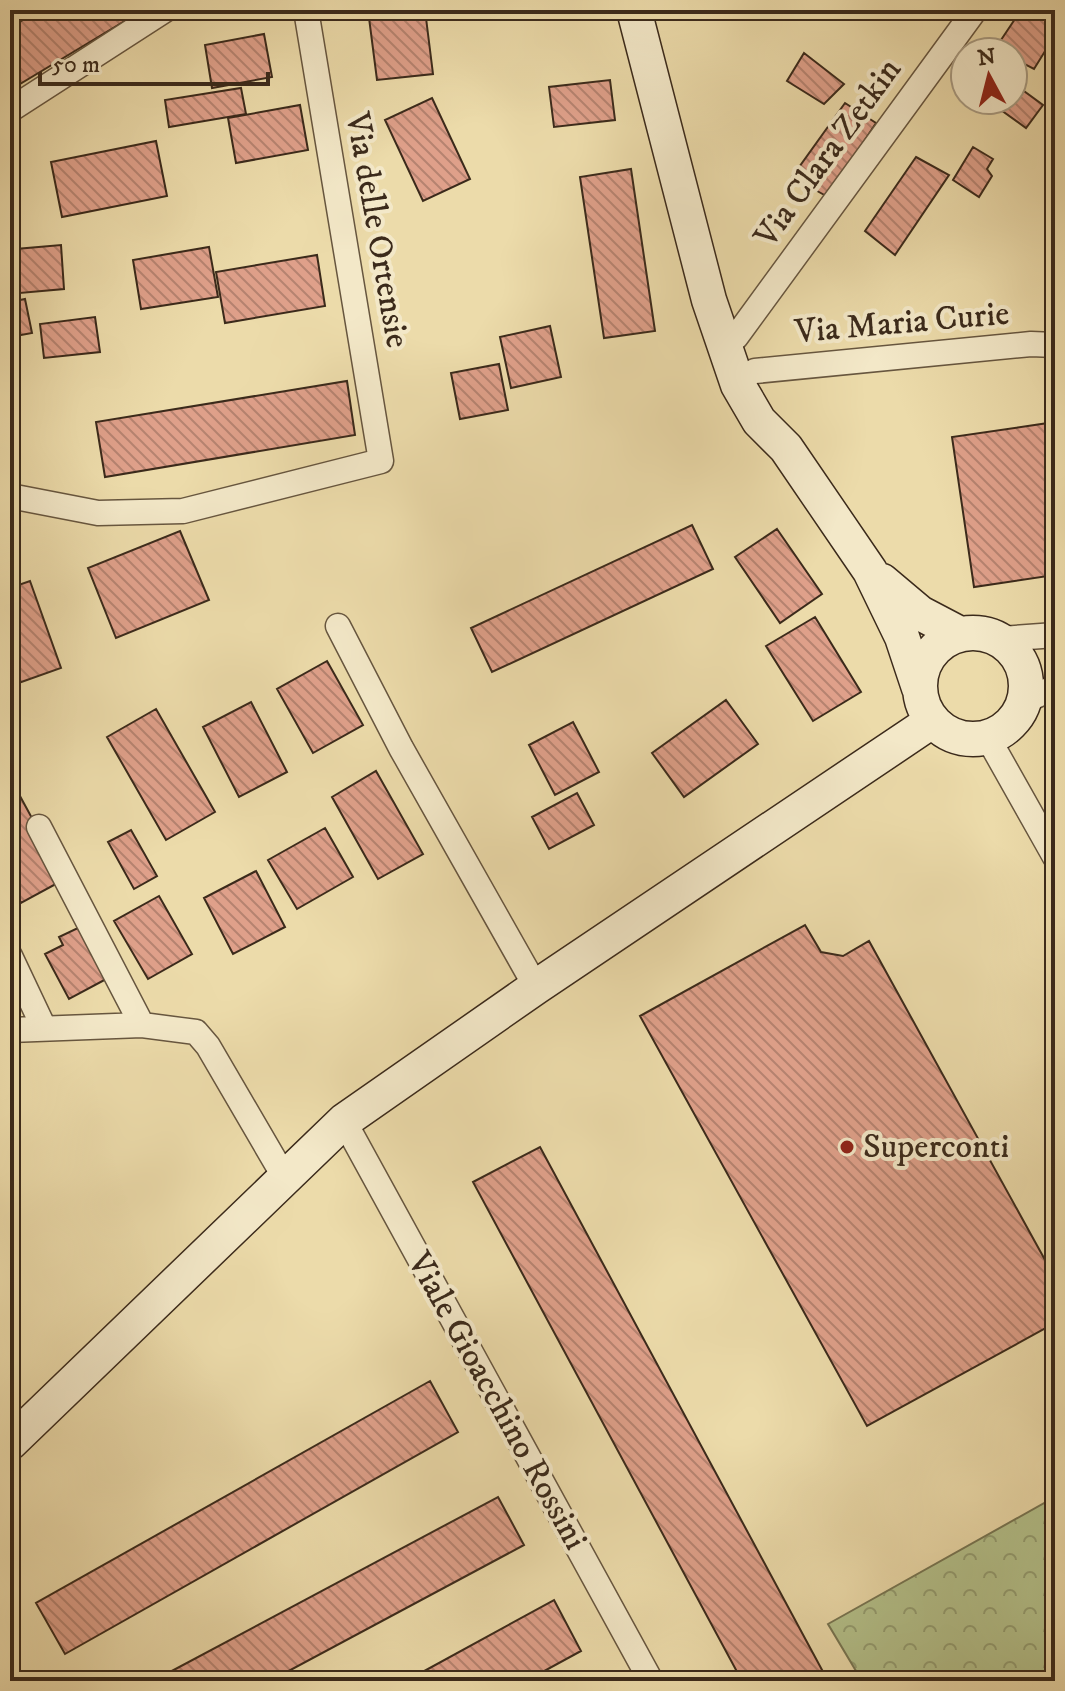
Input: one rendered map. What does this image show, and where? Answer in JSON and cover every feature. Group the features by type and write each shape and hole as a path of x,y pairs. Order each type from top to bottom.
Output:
{"street":[{"path":"10,110 165,10"},
{"name":"Via delle Ortensie","path":"10,496 98,513 183,511 381,461 306,10"},
{"path":"634,10 709,300 738,385 759,421 786,448 870,571 902,637 923,706 932,721 958,738 988,738 1005,730 1017,717 1025,701 1027,684 1024,666 1001,639"},
{"name":"Via Clara Zetkin","path":"736,337 975,10"},
{"path":"709,300 736,337 755,371 786,448"},
{"name":"Via Maria Curie","path":"755,371 1031,344 1055,345"},
{"path":"870,571 920,613 960,634"},
{"path":"338,626 401,748 536,987"},
{"path":"919,688 922,670 930,654 943,641 960,634 974,633 1001,639 1055,635"},
{"path":"1025,701 1055,687"},
{"path":"10,1443 344,1121 536,987 932,721"},
{"path":"988,738 1055,857"},
{"path":"39,827 142,1025"},
{"path":"10,956 44,1028"},
{"path":"10,1030 142,1025 196,1032 208,1046 285,1178"},
{"name":"Viale Gioacchino Rossini","path":"344,1121 651,1681"}],"green space":[{"path":"1055,1497 1055,1681 862,1681 828,1624"}],"building":[{"path":"39,10 143,10 10,90 10,28"},
{"path":"368,10 425,10 433,74 377,80"},
{"path":"1021,10 1055,10 1055,35 1034,69 1029,66 1029,36 1004,36"},
{"path":"264,34 272,77 212,88 205,45"},
{"path":"804,53 844,84 824,104 787,81"},
{"path":"610,80 615,120 554,127 549,87"},
{"path":"241,88 246,114 169,127 165,100"},
{"path":"1029,95 1043,105 1026,128 1009,116 1029,116"},
{"path":"432,98 470,179 423,201 385,120"},
{"path":"845,103 876,123 828,197 792,177"},
{"path":"300,105 308,150 236,163 228,118"},
{"path":"156,141 167,196 62,217 51,162"},
{"path":"973,147 993,159 987,169 992,176 979,197 953,180"},
{"path":"916,157 949,175 895,255 865,231"},
{"path":"631,169 655,331 604,338 580,177"},
{"path":"61,245 64,289 20,293 16,249"},
{"path":"209,247 218,297 141,309 133,260"},
{"path":"317,255 325,306 225,323 216,272"},
{"path":"25,299 32,333 10,337 10,302"},
{"path":"95,317 100,352 44,358 40,324"},
{"path":"550,326 561,377 511,388 500,337"},
{"path":"499,364 508,410 460,419 451,373"},
{"path":"347,381 355,435 105,477 96,422"},
{"path":"1055,422 1055,575 974,587 952,437"},
{"path":"692,525 713,569 492,672 471,628"},
{"path":"777,529 822,594 780,623 735,557"},
{"path":"180,531 209,600 116,638 88,568"},
{"path":"30,581 61,668 10,686 10,588"},
{"path":"815,617 861,692 813,721 766,646"},
{"path":"327,661 363,725 313,753 277,689"},
{"path":"726,700 758,744 684,797 652,753"},
{"path":"251,702 287,772 239,797 203,727"},
{"path":"156,709 215,812 166,840 107,737"},
{"path":"573,722 599,772 555,795 529,745"},
{"path":"376,771 423,854 378,879 332,797"},
{"path":"14,785 65,879 21,903 10,883 10,787"},
{"path":"577,793 594,825 549,849 532,817"},
{"path":"325,828 353,877 297,909 268,860"},
{"path":"131,830 157,876 134,889 108,842"},
{"path":"256,871 285,927 233,954 204,898"},
{"path":"159,896 192,954 148,979 114,921"},
{"name":"Superconti","path":"805,925 821,952 843,956 869,941 1055,1278 1055,1323 867,1426 640,1016"},
{"path":"82,926 110,977 69,999 45,954 63,945 59,937"},
{"path":"540,1147 828,1681 742,1681 473,1182"},
{"path":"430,1381 458,1432 65,1654 36,1603"},
{"path":"498,1497 524,1545 270,1681 153,1681"},
{"path":"554,1600 581,1651 526,1681 406,1681"}],"place":[{"name":"Superconti","path":"847,1147"}]}
